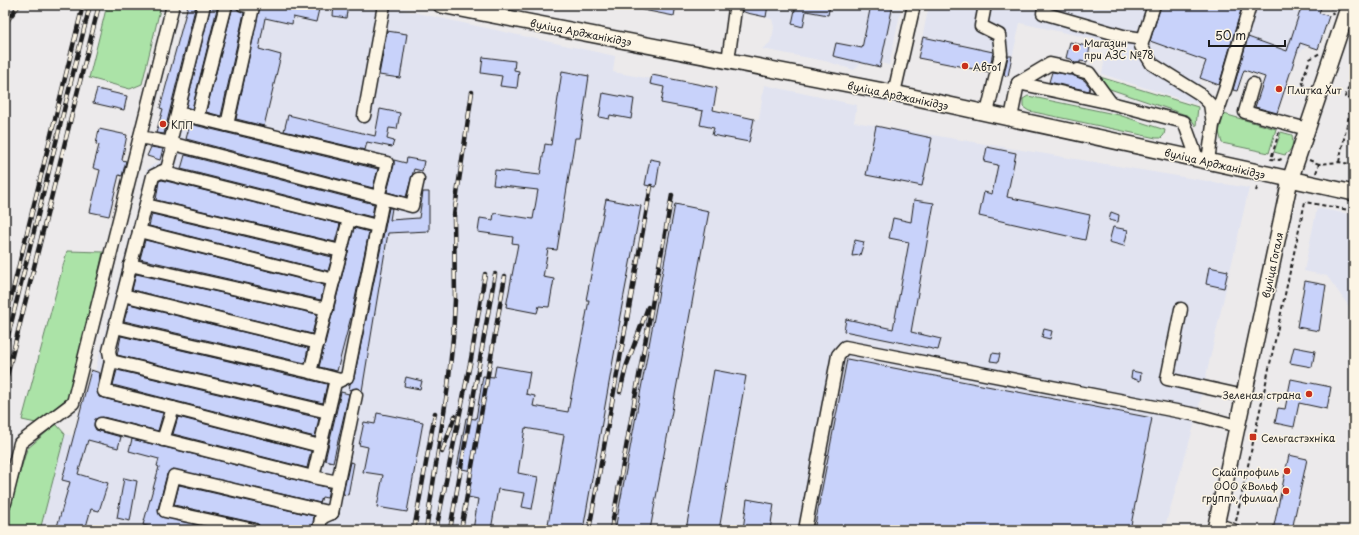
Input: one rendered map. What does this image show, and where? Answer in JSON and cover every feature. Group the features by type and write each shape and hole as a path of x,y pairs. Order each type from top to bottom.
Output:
{"main road":[{"name":"вуліца Гогаля","path":"1216,527 1290,180 1307,129 1349,21 1349,5"},
{"name":"вуліца Арджанікідзэ","path":"447,6 987,113 1290,180 1354,192"}],"lane":[{"path":"5,503 20,443 73,403 173,5"},
{"path":"204,5 178,113 167,169 153,176 109,351 111,360 104,391 320,446"},
{"path":"197,118 226,5"},
{"path":"227,125 253,7 244,5"},
{"path":"364,116 384,5"},
{"path":"894,94 914,5"},
{"path":"984,5 981,26 999,35 1001,54 987,113"},
{"path":"1044,5 1043,13 1123,36 1143,39"},
{"path":"1154,5 1141,46 1152,64 1200,94 1210,104 1213,125"},
{"path":"1202,160 1226,87 1250,5"},
{"path":"728,61 735,9"},
{"path":"1010,118 1018,83 1050,64 1090,73 1111,103"},
{"path":"1018,83 1111,103 1184,122 1202,160"},
{"path":"1253,84 1245,112 1307,129"},
{"path":"178,113 387,163 380,198 377,226 347,377 335,383 313,477"},
{"path":"140,136 412,206 418,179"},
{"path":"161,172 377,226"},
{"path":"146,204 341,251"},
{"path":"310,372 349,219"},
{"path":"139,231 334,280"},
{"path":"130,266 326,309"},
{"path":"123,295 318,343"},
{"path":"1181,309 1167,380 1244,396"},
{"path":"115,327 340,380"},
{"path":"805,530 838,355 845,346 1197,415 1237,426"},
{"path":"111,360 328,412"},
{"path":"332,513 356,395"},
{"path":"163,440 173,408"},
{"path":"101,424 338,482"},
{"path":"254,530 165,510 174,476 332,513"},
{"path":"319,530 321,518 332,513"},
{"path":"1216,527 1234,526"}],"path":[{"path":"1339,162 1352,101 1345,97 1354,73"},
{"path":"1234,526 1305,202 1354,211"}],"shaded area":[{"path":"188,5 380,5 615,56 613,72 651,79 652,75 717,88 713,111 759,120 764,85 857,105 854,122 1249,188 1197,415 1164,530 40,530 65,434 74,436 95,371 147,169 160,160 147,156 161,115 160,108"},
{"path":"714,5 902,5 889,65 880,63 879,67 861,63 854,70 825,61 762,49 770,43 773,34 774,27 772,19"},
{"path":"929,5 1322,5 1319,13 1329,16 1318,49 1307,46 1297,54 1288,78 1265,77 1244,70 1237,91 1200,78 1200,94 1196,104 1102,74 1108,42 1020,23 1008,76 918,58"},
{"path":"1317,208 1354,215 1354,432 1351,428 1353,312 1327,276 1304,271"}],"green space":[{"path":"107,5 161,5 142,84 130,89 89,78"},
{"path":"1100,77 1198,107 1196,126 1189,116 1104,87"},
{"path":"1028,96 1119,115 1165,130 1164,135 1161,138 1156,138 1029,111 1023,107 1023,99"},
{"path":"1224,114 1276,129 1269,153 1222,143 1219,132"},
{"path":"1281,132 1292,135 1292,146 1285,155 1274,152"},
{"path":"67,251 103,252 71,395 36,423 22,420"},
{"path":"56,424 65,434 40,530 5,530 5,522 27,449"}],"building":[{"path":"188,5 196,5 164,134 156,133 163,109 160,108"},
{"path":"211,5 218,5 192,109 186,107"},
{"path":"260,5 320,5 316,22 293,17 292,24 265,18 259,49 281,55 264,126 236,119"},
{"path":"334,5 348,5 346,18 333,16"},
{"path":"639,5 676,5 674,16 638,9"},
{"path":"741,5 768,5 766,17 742,11"},
{"path":"796,5 830,5 828,15 806,11 803,27 792,24"},
{"path":"871,5 893,5 880,67 833,56 836,43 862,48"},
{"path":"1161,5 1228,5 1241,10 1219,85 1200,78 1206,61 1150,41"},
{"path":"1302,5 1322,5 1319,13 1329,16 1318,49 1300,43 1277,113 1255,107 1265,77 1244,70 1237,91 1233,90 1248,37 1287,51"},
{"path":"233,6 244,13 221,116 206,112"},
{"path":"387,31 407,34 400,78 379,75"},
{"path":"923,37 993,52 989,72 918,58"},
{"path":"1070,42 1090,47 1087,62 1080,61 1080,63 1075,63 1071,59 1066,58"},
{"path":"1008,56 1012,56 1008,76 1004,75"},
{"path":"483,57 515,61 514,70 519,71 517,88 500,86 502,76 481,73"},
{"path":"562,71 589,76 580,138 575,138 557,250 548,249 543,277 554,279 549,307 539,306 537,313 506,307 518,244 512,243 513,237 478,232 480,218 493,220 494,213 533,219 538,190 493,185 495,170 540,175 545,144 551,145"},
{"path":"1052,72 1072,75 1084,80 1090,87 1089,91 1049,82"},
{"path":"652,75 717,88 713,110 754,119 749,142 712,135 714,128 700,125 703,111 661,103 664,87 650,84"},
{"path":"97,89 127,96 124,110 93,103"},
{"path":"603,93 634,99 631,119 610,115 609,119 599,117"},
{"path":"380,109 400,113 397,129 389,128 387,139 394,141 392,147 367,142 365,150 284,131 288,115 375,136"},
{"path":"190,124 378,169 373,188 186,139"},
{"path":"876,126 932,138 922,186 866,175"},
{"path":"99,129 127,135 122,160 126,161 122,176 119,175 109,216 90,212 100,170 93,168 99,145 96,144"},
{"path":"151,147 163,149 160,160 147,156"},
{"path":"987,147 1016,153 1007,197 1090,215 1085,240 979,216 984,192 992,194 998,165 984,162"},
{"path":"185,155 374,204 372,217 181,169"},
{"path":"407,158 424,161 422,171 414,169 406,197 387,192 394,160 406,163"},
{"path":"650,159 660,161 656,187 645,185"},
{"path":"162,180 340,224 335,242 156,200 159,181"},
{"path":"423,192 429,192 429,231 388,233 362,391 357,388 349,390 350,384 354,378 389,208 392,208 390,220 419,218"},
{"path":"606,199 641,206 619,321 583,530 547,530 564,435 525,428 518,473 538,477 532,509 522,507 525,493 498,489 491,530 473,530 478,499 468,497 472,471 457,468 466,418 476,419 483,376 494,377 496,366 530,372 526,394 535,396 533,406 568,412 589,300 586,300"},
{"path":"914,200 934,203 911,332 941,339 938,350 844,331 846,319 893,329 909,242 889,238 893,218 911,222"},
{"path":"675,204 709,211 650,530 615,530"},
{"path":"1111,212 1119,215 1118,222 1109,220"},
{"path":"152,214 332,257 328,271 149,226"},
{"path":"1113,227 1128,230 1124,246 1109,242"},
{"path":"354,228 369,232 352,313 337,371 319,367"},
{"path":"145,240 324,285 321,300 140,259"},
{"path":"855,240 864,242 860,255 852,256"},
{"path":"1209,267 1228,271 1224,288 1206,284"},
{"path":"136,274 317,314 312,334 132,290"},
{"path":"1305,281 1326,285 1319,331 1297,327"},
{"path":"129,304 308,348 305,363 124,321"},
{"path":"1044,329 1052,331 1050,339 1042,337"},
{"path":"121,336 327,384 323,403 117,355"},
{"path":"1294,347 1315,351 1312,367 1290,363"},
{"path":"992,353 1000,354 998,362 990,361"},
{"path":"847,359 1152,418 1130,530 814,530"},
{"path":"91,370 100,373 97,390 99,397 163,413 158,431 103,417 95,419 94,426 96,430 121,437 118,448 88,440 78,474 108,483 99,511 91,509 85,530 56,530 70,482 62,480"},
{"path":"117,370 319,418 315,437 113,385"},
{"path":"714,370 746,376 719,530 686,530"},
{"path":"1132,371 1141,373 1140,381 1131,378"},
{"path":"406,377 422,381 420,389 404,386"},
{"path":"1291,379 1331,387 1327,409 1299,403 1294,427 1275,423 1278,408 1285,409"},
{"path":"341,392 349,394 333,462 325,460"},
{"path":"377,413 423,422 407,512 377,507 383,475 363,472 368,447 359,445 364,422 375,424"},
{"path":"178,417 311,451 307,468 173,434"},
{"path":"132,439 329,488 327,498 322,497 320,503 172,469 167,474 158,509 160,516 218,530 166,530 143,525 159,467 157,466 159,459 129,451"},
{"path":"1289,455 1307,459 1292,530 1273,530"},
{"path":"350,462 354,463 348,495 343,494"},
{"path":"124,478 137,481 130,521 117,518"},
{"path":"179,485 314,516 312,530 261,530 259,525 256,523 174,505"},
{"path":"747,499 774,504 770,530 743,530"}],"railway":[{"path":"5,24 19,5"},
{"path":"5,322 83,5"},
{"path":"5,348 90,5"},
{"path":"5,384 99,5"},
{"path":"426,530 448,386 455,300 454,215 472,92"},
{"path":"589,530 651,186"},
{"path":"611,530 672,195"},
{"path":"436,530 471,359 485,274"},
{"path":"450,530 495,274"},
{"path":"461,530 505,276"},
{"path":"620,392 626,367 648,307"},
{"path":"414,530 435,413"},
{"path":"442,452 455,416"}],"place":[{"name":"Магазин при АЗС №78","path":"1076,48"},
{"name":"Авто1","path":"965,66"},
{"name":"Плитка Хит","path":"1279,89"},
{"name":"КПП","path":"163,124"},
{"name":"Зеленая страна","path":"1309,394"},
{"name":"Сельгастэхніка","path":"1253,437"},
{"name":"Скайпрофиль","path":"1287,471"},
{"name":"ООО «Вольф групп», филиал","path":"1286,491"}]}
